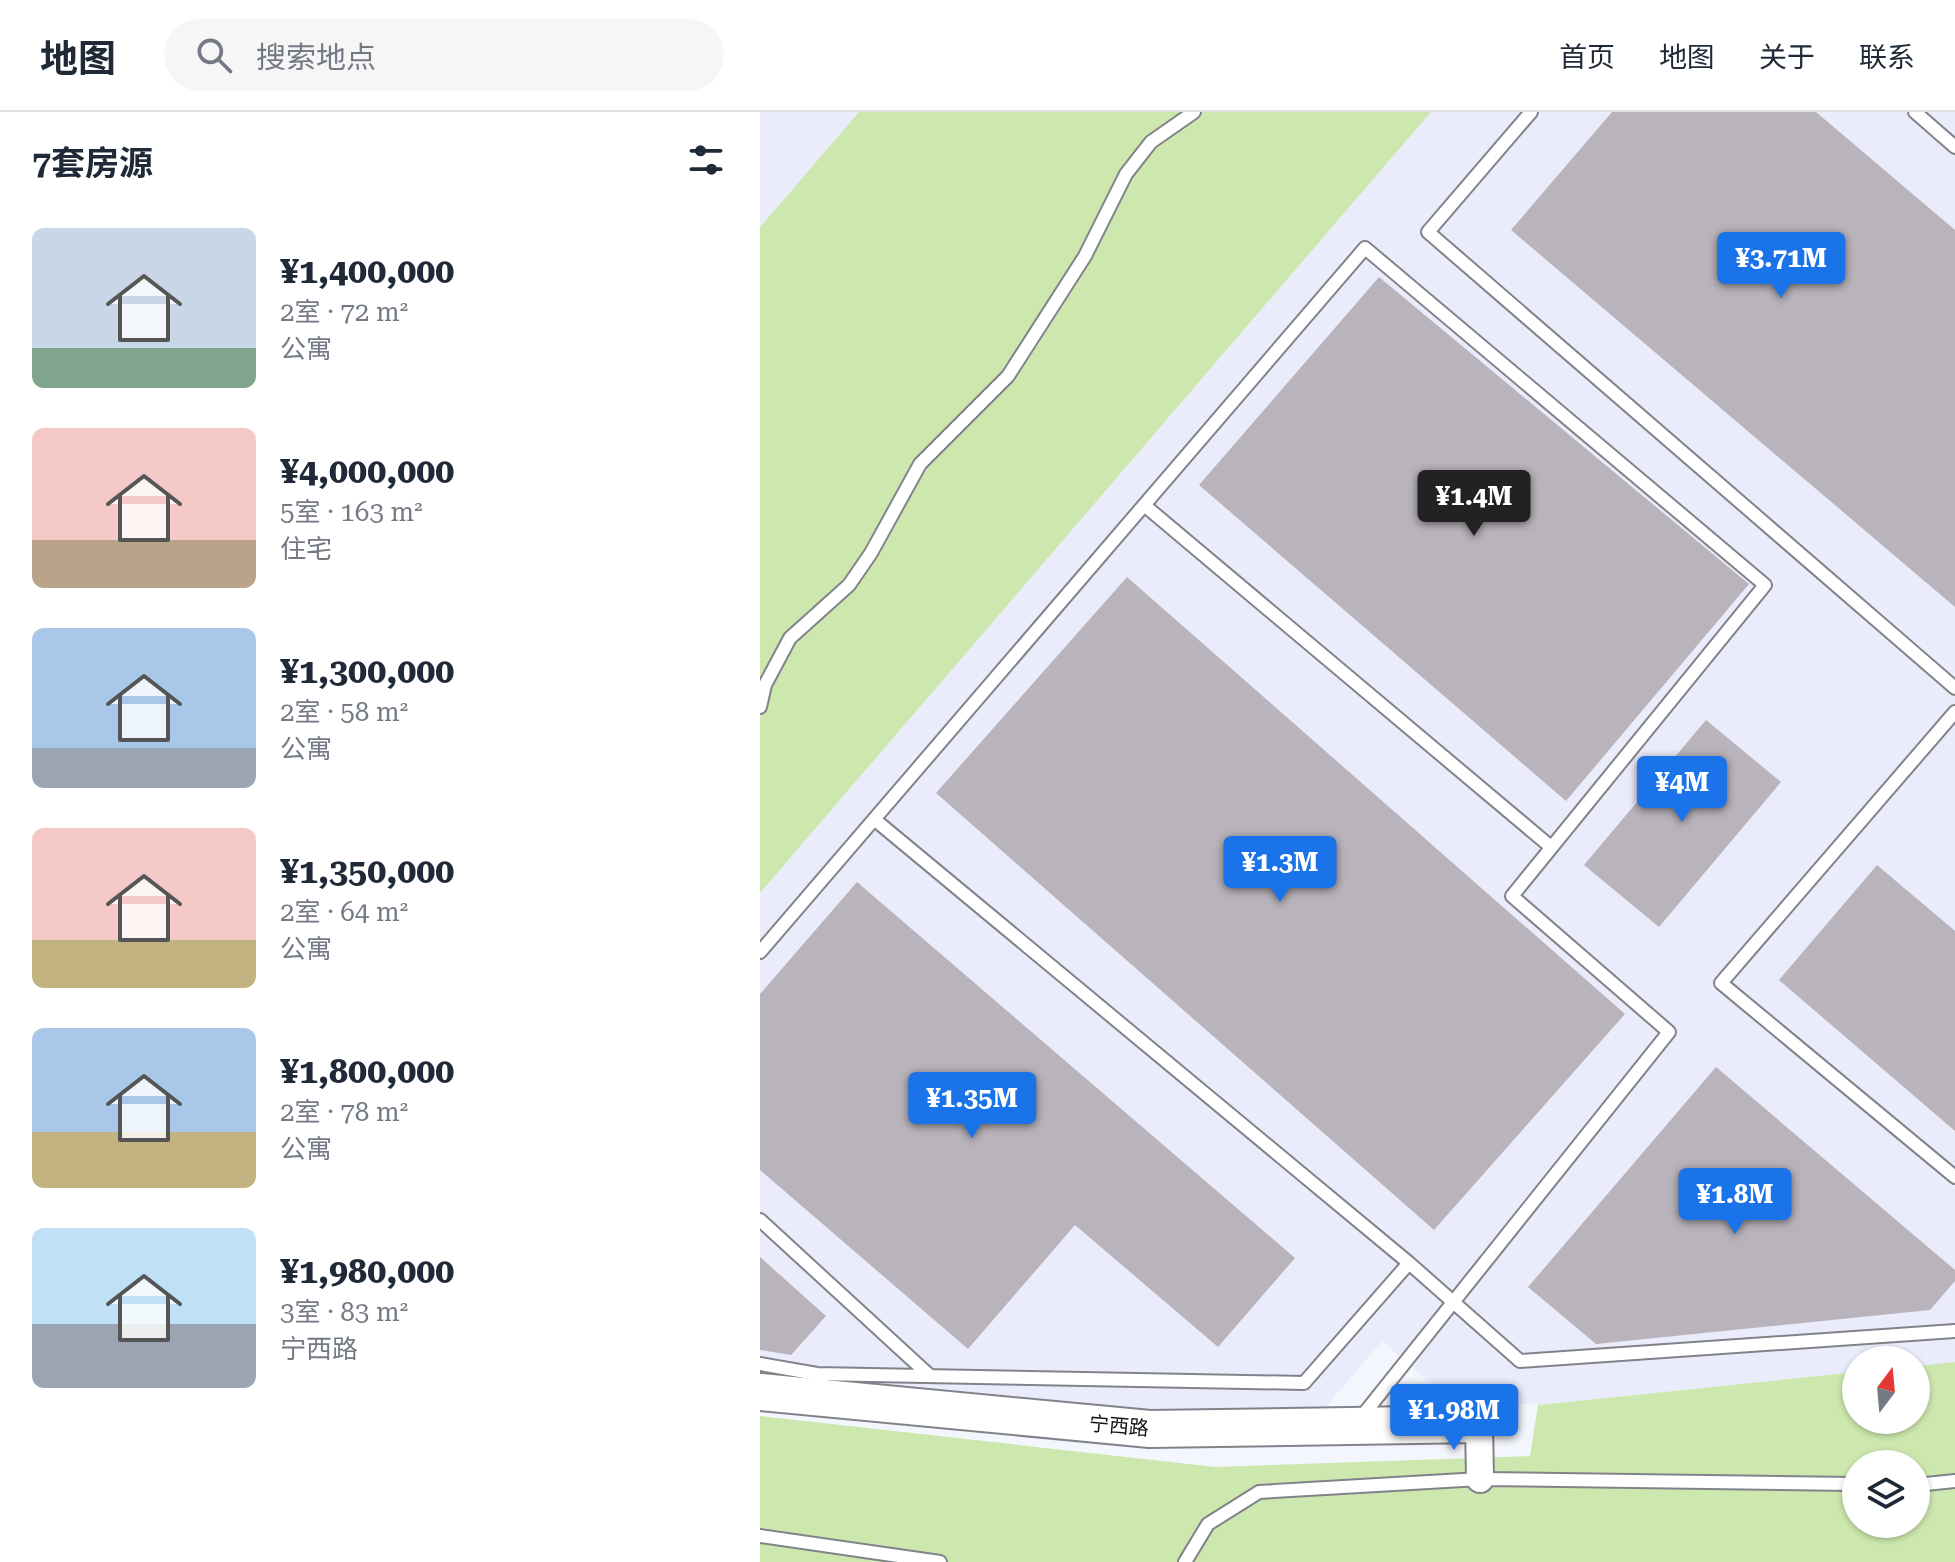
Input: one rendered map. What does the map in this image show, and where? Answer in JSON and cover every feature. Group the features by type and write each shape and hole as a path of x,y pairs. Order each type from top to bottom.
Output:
{"main road":[{"name":"宁西路","path":"760,1392 1150,1429 1479,1424"}],"street":[{"path":"1479,1424 1480,1479"}],"lane":[{"path":"760,707 765,685 790,638 849,585 871,553 920,464 1008,376 1085,256 1126,174 1151,142 1194,112"},
{"path":"1531,112 1428,232 1955,688"},
{"path":"1915,112 1955,147"},
{"path":"760,952 1365,248 1378,258 1765,585 1512,896 1669,1032 1354,1426"},
{"path":"1144,505 1551,847"},
{"path":"1955,712 1721,983 1955,1177"},
{"path":"874,819 1409,1263 1520,1361 1955,1331"},
{"path":"760,1220 930,1376"},
{"path":"760,1364 817,1374 1304,1383 1409,1263"},
{"path":"1185,1562 1208,1524 1259,1492 1480,1479 1842,1484"},
{"path":"1930,1484 1955,1481"},
{"path":"760,1536 940,1562"}],"shaded area":[{"path":"760,112 859,112 760,227"},
{"path":"1431,112 1955,112 1955,1362 1930,1365 1930,1346 1842,1346 1842,1373 1538,1405 1451,1401 1382,1341 1320,1414 1181,1412 829,1391 760,1379 760,893"}],"green space":[{"path":"859,112 1431,112 760,893 760,227"},
{"path":"1955,1362 1955,1562 760,1562 760,1416 1216,1467 1530,1456 1538,1405 1842,1373 1842,1434 1930,1434 1930,1365"}],"building":[{"path":"1612,112 1816,112 1955,230 1955,607 1511,230"},
{"path":"1379,277 1749,584 1566,801 1199,485"},
{"path":"1127,577 1625,1014 1434,1230 936,793"},
{"path":"1706,720 1781,782 1659,927 1584,865"},
{"path":"1877,865 1955,931 1955,1131 1779,980"},
{"path":"857,882 1295,1258 1218,1347 1075,1225 968,1349 760,1170 760,994"},
{"path":"1716,1067 1955,1270 1955,1281 1930,1310 1596,1344 1528,1287"},
{"path":"760,1257 826,1316 791,1355 760,1350"}]}
